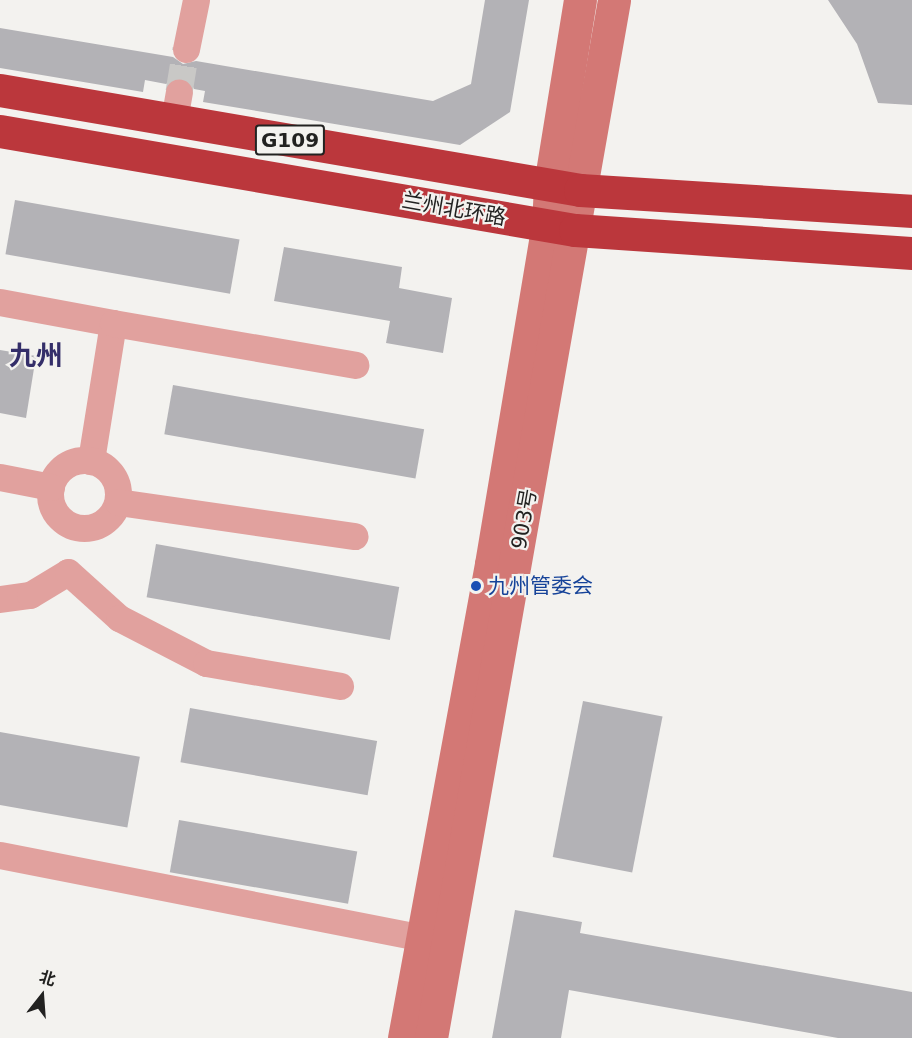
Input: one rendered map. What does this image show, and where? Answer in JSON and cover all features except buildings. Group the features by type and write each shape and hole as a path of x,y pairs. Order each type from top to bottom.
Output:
{"highway":[{"name":"兰州北环路","path":"0,90 177,106 565,187 912,211"},
{"name":"兰州北环路","path":"0,131 562,228 912,253"}],"street":[{"path":"186,50 196,0"},
{"path":"404,1038 435,940 562,228 580,0"},
{"path":"565,187 614,0"},
{"path":"0,302 355,365"},
{"path":"91,461 113,323"},
{"path":"91,461 113,476 118,502 103,523 77,528 55,513 51,487 66,466 91,461"},
{"path":"0,477 51,487"},
{"path":"118,502 355,536"},
{"path":"0,599 30,595 68,572 77,528"},
{"path":"68,572 119,618 206,663 340,686"},
{"path":"0,855 435,940"},
{"path":"431,1038 435,940"}],"tunnel":[{"path":"179,92 186,49"}],"place":[{"name":"九州管委会","path":"476,586"}],"district":[{"name":"九州","path":"36,356"}]}
